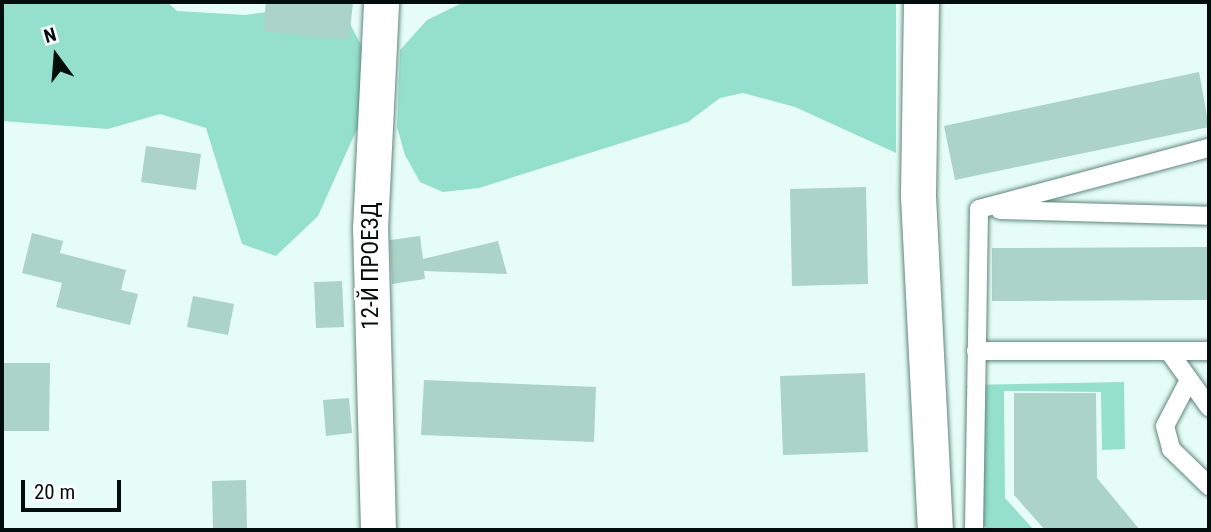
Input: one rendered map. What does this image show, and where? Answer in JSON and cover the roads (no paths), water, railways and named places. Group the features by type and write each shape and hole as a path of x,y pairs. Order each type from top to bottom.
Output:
{"street":[{"name":"12-Й ПРОЕЗД","path":"378,530 370,229 381,2"},
{"path":"920,2 918,196 935,530"}],"lane":[{"path":"979,209 1209,148"},
{"path":"979,209 1209,216"},
{"path":"974,530 979,209"},
{"path":"976,351 1209,351"},
{"path":"1170,353 1187,384 1209,407"},
{"path":"1187,384 1165,425 1171,449 1209,486"}]}
